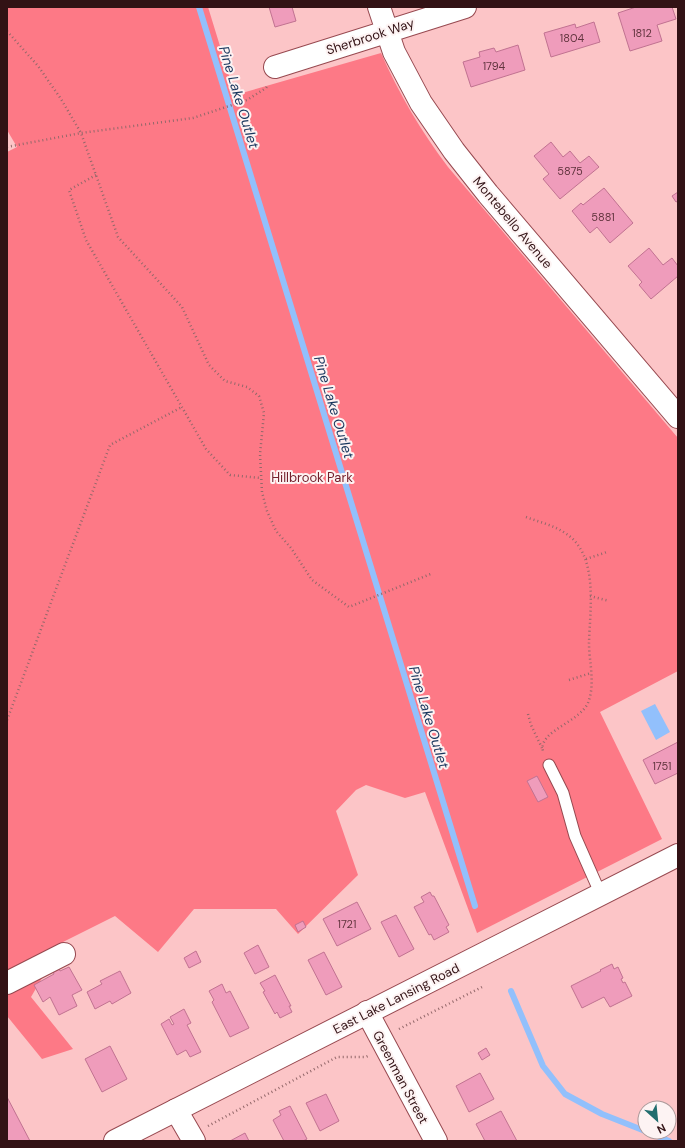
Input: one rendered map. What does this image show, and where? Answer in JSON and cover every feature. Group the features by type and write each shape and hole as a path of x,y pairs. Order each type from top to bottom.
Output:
{"street":[{"name":"Montebello Avenue","path":"379,7 394,52 421,103 454,151 488,194 678,417"},
{"name":"Sherbrook Way","path":"275,67 465,7"},
{"name":"East Lake Lansing Road","path":"115,1141 366,1012 678,855"},
{"path":"7,983 64,954"},
{"name":"Greenman Street","path":"366,1012 436,1141"},
{"path":"176,1110 193,1138"}],"lane":[{"path":"549,765 563,793 575,836 601,895"}],"path":[{"path":"7,31 38,66 61,99 81,133 118,237 182,307 209,365 225,381 247,387 259,396 264,413 260,454 262,492 267,511 276,531 292,548 312,580 350,607 433,573"},
{"path":"7,147 81,133 193,118 247,100 266,88 275,67"},
{"path":"96,175 69,190 86,240 206,449 230,475 261,478"},
{"path":"7,720 110,444 182,407"},
{"path":"526,517 566,533 581,548 589,570 589,658 591,673 591,690 589,701 581,713 547,736 543,742 542,748"},
{"path":"586,559 607,552"},
{"path":"590,596 609,601"},
{"path":"569,680 591,673"},
{"path":"528,714 531,725 549,765"},
{"path":"193,1138 337,1057 366,1057 396,1030 482,987"}],"green space":[{"name":"Hillbrook Park","path":"7,7 208,7 235,95 381,53 411,112 448,167 678,438 678,671 600,712 662,839 477,933 425,792 405,798 366,785 356,790 336,811 358,875 298,934 276,909 194,909 158,952 115,916 63,942 31,997 73,1049 42,1059 7,1016 7,152 17,147 7,130"}],"water":[{"path":"655,704 670,732 656,740 641,711"}],"building":[{"path":"269,7 292,7 296,21 275,27"},
{"path":"636,7 672,7 676,19 657,25 662,41 630,51 618,13"},
{"path":"594,22 600,42 551,57 544,33 575,24 576,28"},
{"path":"518,45 525,70 471,87 463,62 480,57 479,52 494,48 496,52"},
{"path":"551,142 563,157 570,151 580,163 589,156 599,167 560,199 543,179 549,174 534,156"},
{"path":"604,188 633,223 610,243 597,227 590,233 572,211 581,203 583,205"},
{"path":"678,192 678,201 676,202 672,196"},
{"path":"649,248 663,265 672,258 678,266 678,276 651,299 639,285 642,282 628,266"},
{"path":"678,742 678,773 655,784 643,760"},
{"path":"537,776 548,797 538,802 527,781"},
{"path":"430,892 432,896 434,896 449,925 446,927 449,932 434,940 431,934 429,935 414,907 424,902 421,897"},
{"path":"357,902 371,929 337,946 323,919"},
{"path":"396,915 414,949 399,957 381,922"},
{"path":"303,921 306,927 298,932 295,925"},
{"path":"258,945 269,967 255,974 244,953"},
{"path":"196,951 201,962 189,968 184,958"},
{"path":"324,952 342,987 326,995 308,960"},
{"path":"612,964 614,969 618,967 623,978 621,979 623,983 625,982 632,996 610,1007 604,997 582,1008 571,986"},
{"path":"58,967 60,971 69,967 82,990 72,995 77,1006 59,1015 50,997 43,1002 34,985 54,974 52,970"},
{"path":"120,971 131,993 112,1004 110,1001 95,1009 87,992 102,984 100,981"},
{"path":"275,975 291,1006 289,1006 292,1012 280,1018 277,1012 275,1014 263,992 265,991 260,983"},
{"path":"222,984 226,993 230,991 249,1028 230,1037 212,1002 214,1000 209,991"},
{"path":"184,1009 191,1023 187,1025 201,1052 190,1057 186,1050 177,1055 161,1024 169,1019 172,1025 174,1024 170,1017"},
{"path":"110,1046 127,1079 102,1092 85,1059"},
{"path":"486,1048 490,1055 482,1060 478,1053"},
{"path":"480,1073 494,1099 469,1112 456,1086"},
{"path":"326,1094 339,1121 320,1131 306,1103"},
{"path":"7,1097 30,1141 7,1141"},
{"path":"290,1106 307,1139 303,1141 284,1141 273,1120 281,1115 279,1111"},
{"path":"501,1111 517,1141 485,1141 476,1124"},
{"path":"245,1133 249,1141 230,1141"}],"waterway":[{"name":"Pine Lake Outlet","path":"199,7 475,906"},
{"name":"Pine Lake Outlet","path":"511,991 543,1066 565,1094 602,1114 637,1128"}]}
